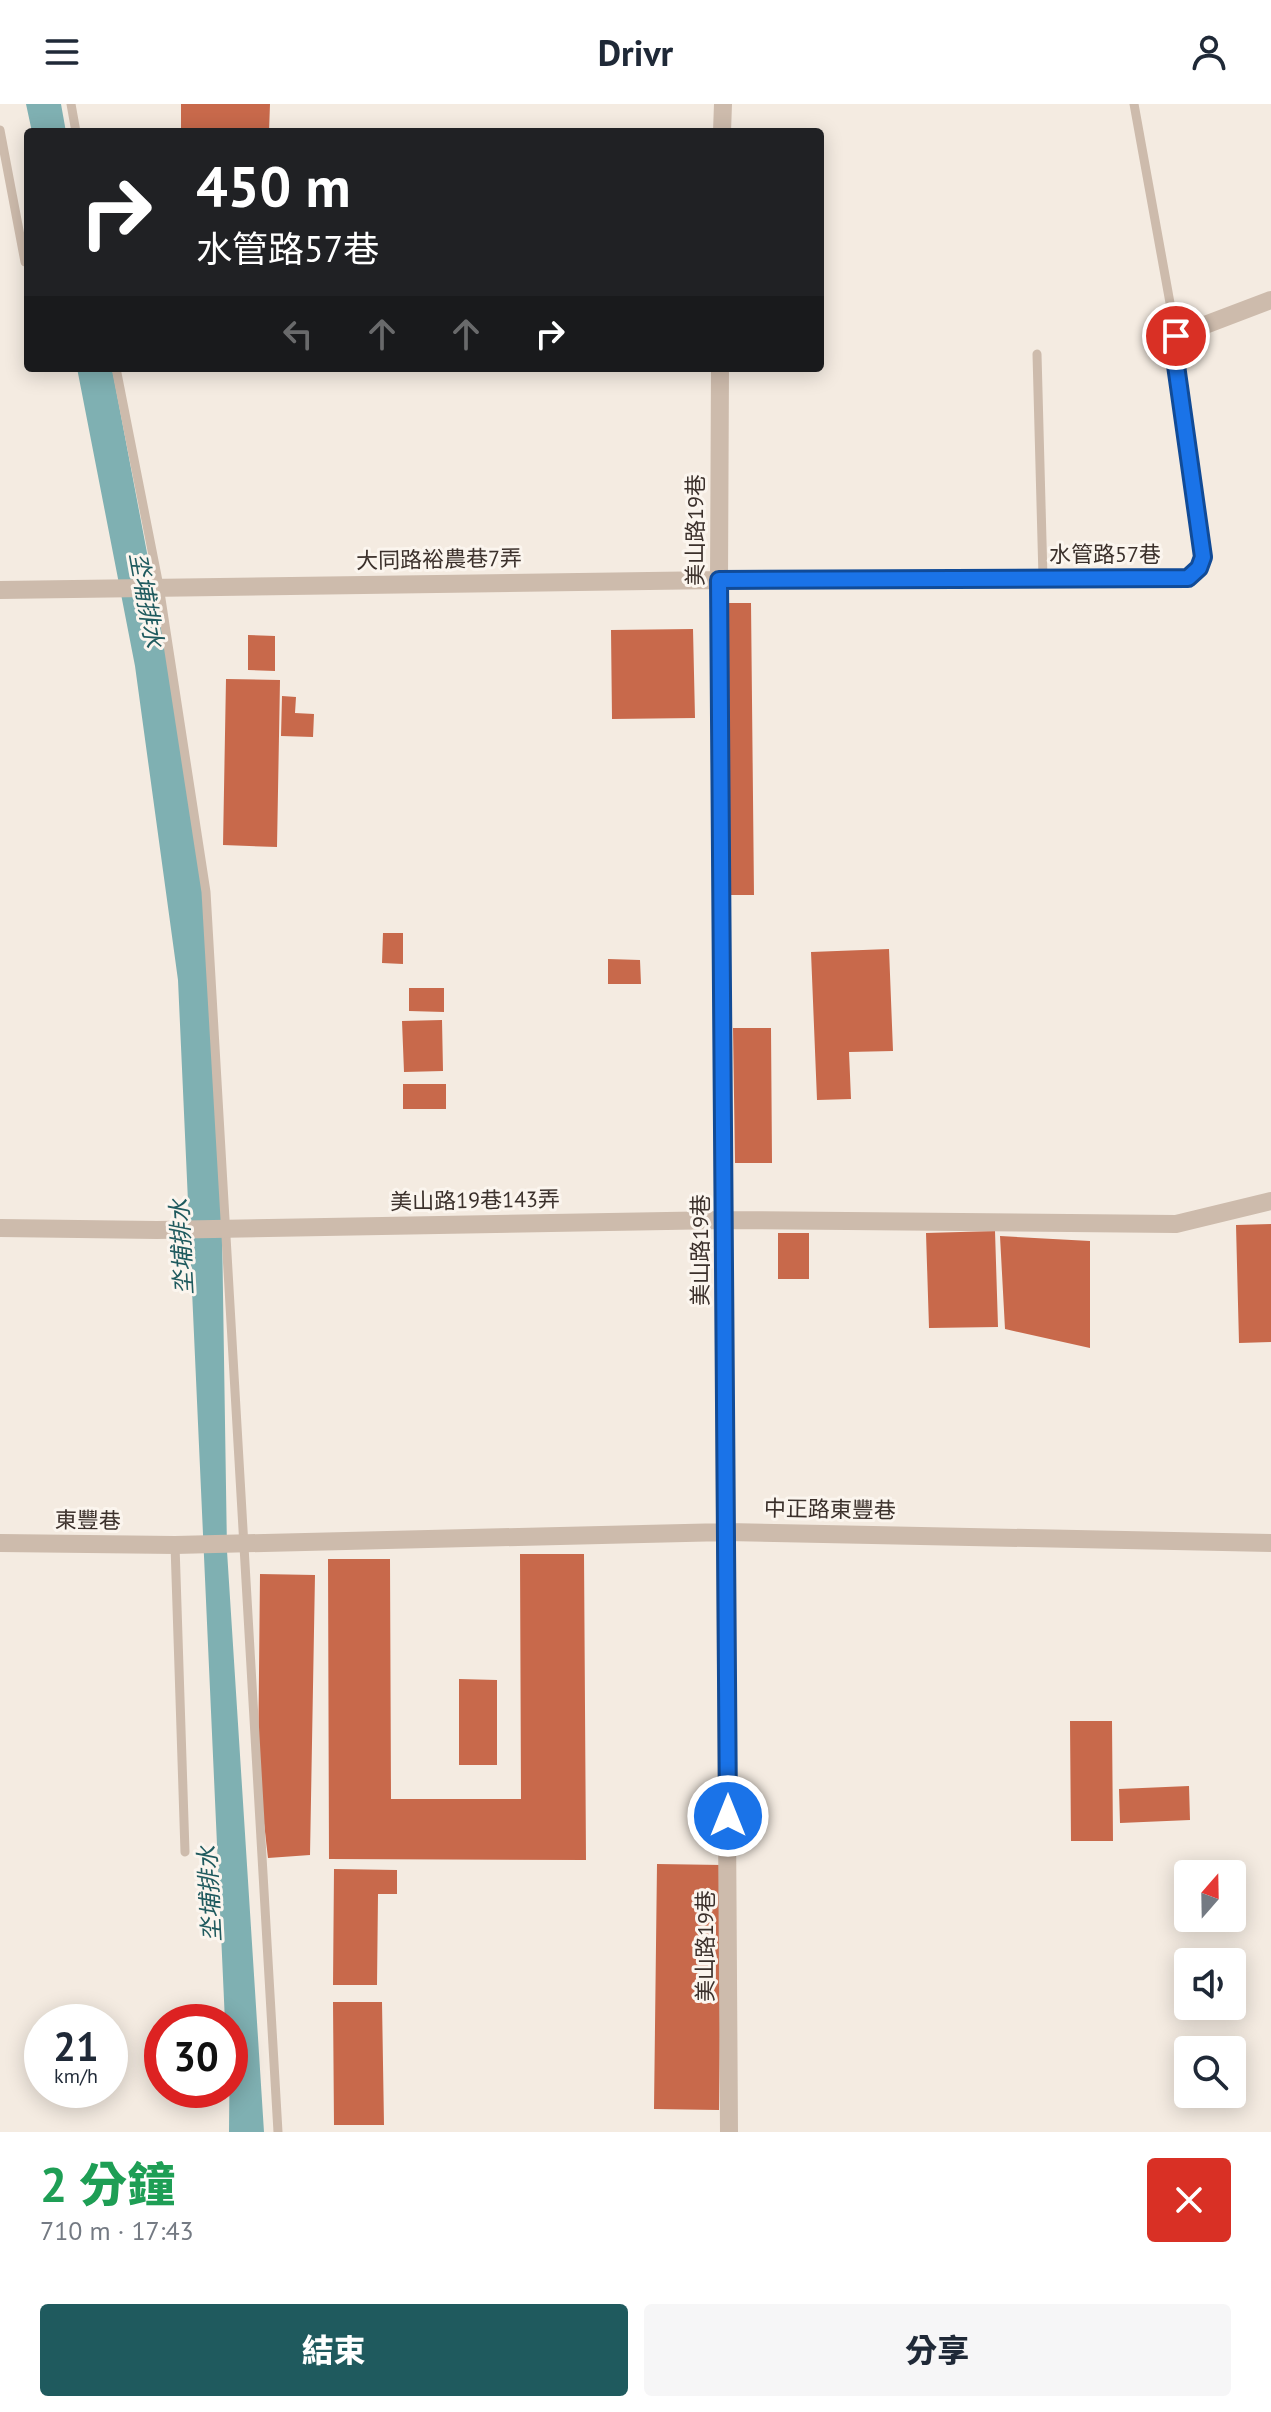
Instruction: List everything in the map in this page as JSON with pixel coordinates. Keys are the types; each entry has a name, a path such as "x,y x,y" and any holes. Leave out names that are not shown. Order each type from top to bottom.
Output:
{"street":[{"path":"722,128 723,104"},
{"path":"1176,336 1271,300"},
{"name":"水管路57巷","path":"719,580 1188,578 1199,568 1203,557 1173,344 1176,336"},
{"name":"美山路19巷","path":"720,372 729,2132"},
{"name":"大同路裕農巷7弄","path":"0,590 719,580"},
{"path":"724,1220 1176,1224 1271,1201"},
{"name":"美山路19巷143弄","path":"0,1228 157,1230 724,1220"},
{"name":"中正路東豐巷","path":"244,1541 727,1532 1271,1543"},
{"name":"東豐巷","path":"0,1543 175,1545 244,1541"}],"lane":[{"path":"71,104 75,128"},
{"path":"1134,104 1176,336"},
{"path":"0,130 24,257"},
{"path":"1037,354 1043,578"},
{"path":"117,372 159,586 206,892 278,2132"},
{"path":"175,1545 185,1852"}],"water":[{"path":"26,104 61,104 65,128 31,128"},
{"name":"坔埔排水","path":"78,372 113,372 198,822 221,1165 227,1551 264,2132 229,2132 229,2108 248,2108 248,2004 224,2004 178,980 135,666"}],"building":[{"path":"181,104 270,104 269,128 181,128"},
{"path":"725,603 751,603 754,895 727,895"},
{"path":"693,629 695,718 612,719 611,630"},
{"path":"248,635 275,636 275,671 248,670"},
{"path":"226,679 280,680 277,847 223,845"},
{"path":"282,696 296,697 295,713 314,714 313,737 281,736"},
{"path":"383,933 403,933 403,964 382,963"},
{"path":"889,949 893,1051 849,1052 851,1099 817,1100 811,952"},
{"path":"608,959 640,960 641,984 608,984"},
{"path":"409,988 444,988 444,1012 409,1011"},
{"path":"442,1020 443,1071 404,1072 402,1021"},
{"path":"733,1028 771,1028 772,1163 735,1163"},
{"path":"403,1084 446,1084 446,1109 403,1109"},
{"path":"1271,1224 1271,1342 1239,1343 1236,1225"},
{"path":"995,1231 998,1327 929,1328 926,1233"},
{"path":"778,1233 809,1233 809,1279 778,1279"},
{"path":"1000,1236 1090,1241 1090,1348 1005,1329"},
{"path":"520,1554 584,1554 586,1860 329,1859 328,1559 390,1559 391,1799 521,1799"},
{"path":"260,1574 315,1575 310,1855 268,1858 258,1771"},
{"path":"459,1679 497,1680 497,1765 459,1765"},
{"path":"1070,1721 1112,1721 1113,1841 1071,1841"},
{"path":"1189,1786 1190,1820 1120,1823 1119,1789"},
{"path":"657,1864 722,1865 719,2110 654,2109"},
{"path":"334,1869 397,1870 397,1894 378,1894 377,1985 333,1985"},
{"path":"333,2002 382,2002 384,2125 334,2125"}],"route":[{"path":"728,1816 719,580 1188,578 1199,568 1203,557 1173,344 1176,336"}]}
